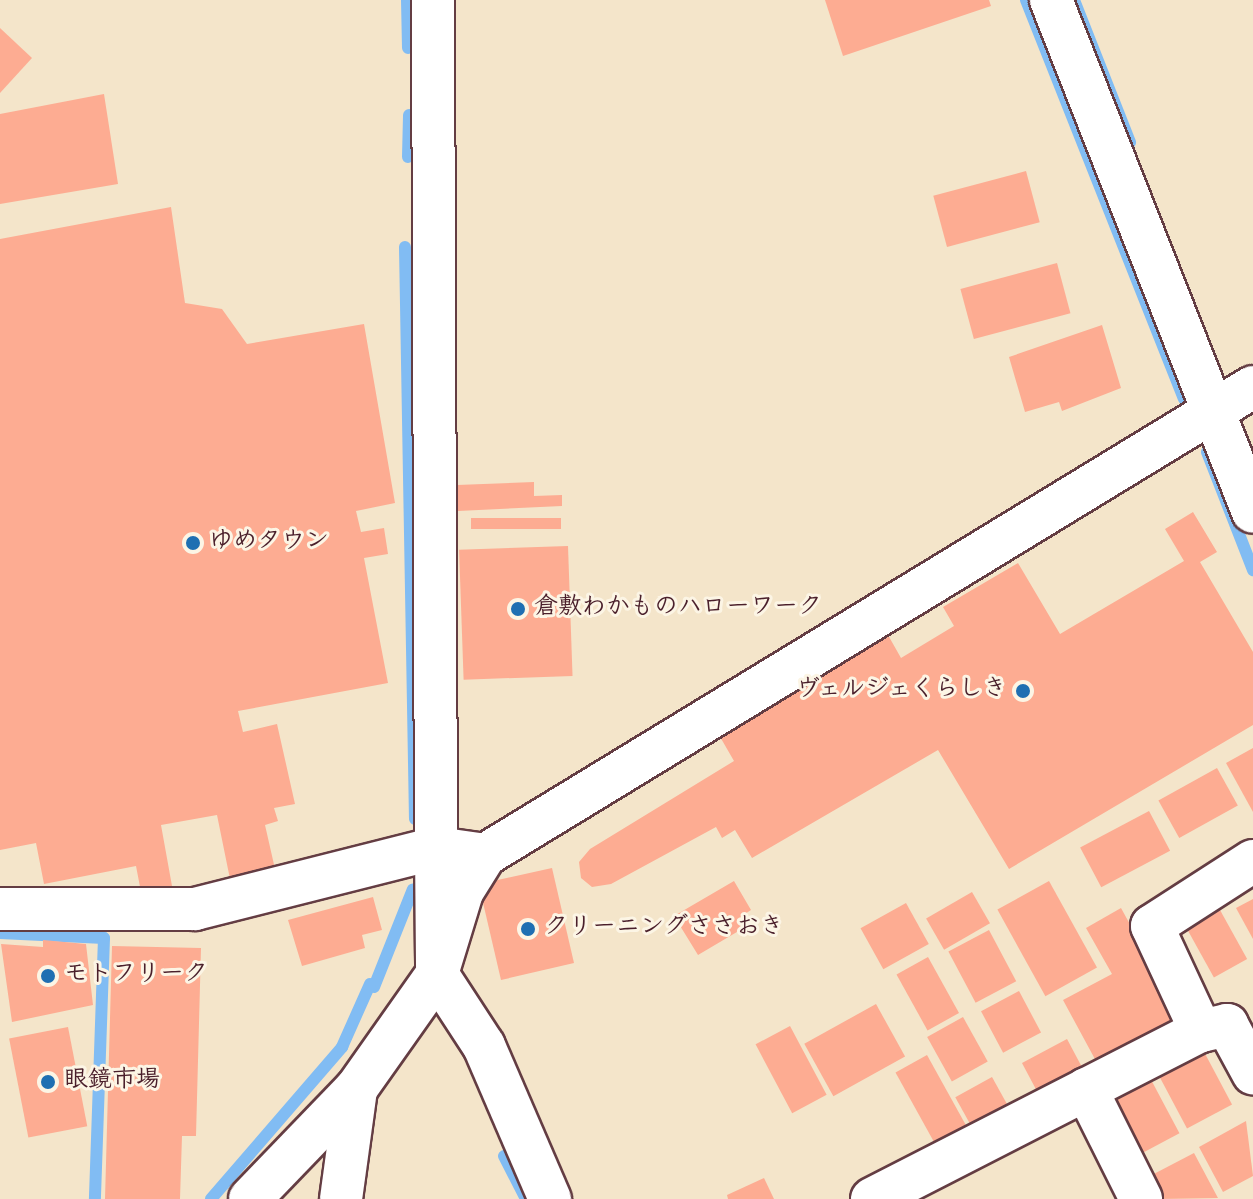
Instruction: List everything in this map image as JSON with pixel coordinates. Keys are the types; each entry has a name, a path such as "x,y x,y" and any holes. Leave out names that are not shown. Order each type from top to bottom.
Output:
{"street":[{"path":"433,0 437,974 484,1046 550,1199"},
{"path":"1051,0 1253,512"},
{"path":"250,1199 356,1089 437,974 462,892 485,855 1253,387"},
{"path":"0,909 195,909 436,848 485,855"},
{"path":"1201,1031 1152,926 1253,861"},
{"path":"872,1199 1201,1031 1227,1025 1253,1073"},
{"path":"341,1199 356,1089"},
{"path":"1086,1089 1141,1199"}],"building":[{"path":"825,0 989,0 991,6 843,56"},
{"path":"0,28 32,58 0,93"},
{"path":"104,94 118,184 0,204 0,114"},
{"path":"1026,171 1040,222 947,247 933,196"},
{"name":"ゆめタウン","path":"171,207 185,303 222,309 247,344 364,324 395,503 356,511 361,532 384,528 388,554 364,558 388,683 238,711 243,732 277,724 295,804 274,808 278,821 265,825 275,869 230,879 217,815 161,825 172,886 141,892 136,866 44,884 36,843 0,850 0,239"},
{"path":"1057,263 1070,313 974,339 960,289"},
{"path":"1102,325 1121,388 1062,411 1059,402 1025,412 1009,357"},
{"path":"534,482 534,496 562,495 562,506 458,511 457,485"},
{"name":"ヴェルジェくらしき","path":"1193,512 1217,552 1200,562 1253,652 1253,725 1009,869 938,750 752,858 735,830 722,838 716,827 611,884 592,887 581,878 579,862 590,849 734,761 719,735 888,635 901,658 954,626 943,607 1018,563 1060,634 1184,561 1165,529"},
{"path":"471,518 561,518 561,529 471,529"},
{"path":"568,546 573,676 464,680 459,550"},
{"path":"1253,748 1253,812 1226,763"},
{"path":"1217,768 1238,806 1179,838 1158,800"},
{"path":"1149,811 1170,851 1101,887 1080,848"},
{"name":"クリーニングささおき","path":"552,868 574,963 501,980 481,894 493,881"},
{"path":"734,881 751,910 737,919 742,929 698,955 674,916"},
{"path":"1049,881 1097,968 1045,996 997,910"},
{"path":"972,892 990,923 944,950 926,918"},
{"path":"373,897 382,930 362,935 365,948 302,966 288,920"},
{"path":"1253,899 1253,939 1236,908"},
{"path":"906,903 929,944 883,969 861,928"},
{"path":"1121,908 1187,1028 1103,1074 1063,1000 1112,974 1086,928"},
{"path":"1220,910 1247,959 1214,977 1187,928"},
{"path":"989,930 1016,981 976,1003 948,952"},
{"name":"モトフリーク","path":"43,940 86,944 93,1005 12,1022 1,944 43,947"},
{"path":"112,946 201,948 196,1136 182,1136 180,1199 105,1199"},
{"path":"928,957 959,1013 928,1030 897,974"},
{"path":"1019,991 1041,1032 1003,1053 981,1011"},
{"path":"876,1004 905,1056 833,1096 804,1044"},
{"path":"963,1017 988,1062 952,1081 927,1037"},
{"path":"790,1026 827,1095 792,1113 756,1044"},
{"name":"眼鏡市場","path":"68,1027 87,1126 28,1138 9,1038"},
{"path":"1067,1039 1089,1080 1044,1104 1022,1063"},
{"path":"1202,1048 1232,1105 1187,1128 1157,1072"},
{"path":"927,1055 974,1139 942,1156 896,1072"},
{"path":"1148,1074 1179,1133 1135,1157 1104,1097"},
{"path":"992,1077 1015,1119 979,1139 955,1097"},
{"path":"1246,1121 1253,1176 1223,1192 1199,1147"},
{"path":"1194,1153 1218,1198 1159,1199 1148,1177"},
{"path":"764,1178 774,1199 728,1199 727,1195"}],"waterway":[{"path":"407,0 408,48"},
{"path":"1026,0 1184,399"},
{"path":"1074,0 1130,142"},
{"path":"408,157 409,115"},
{"path":"405,247 415,819"},
{"path":"1207,452 1253,570"},
{"path":"374,987 413,889"},
{"path":"0,933 104,938 95,1199"},
{"path":"211,1199 342,1047 370,984"},
{"path":"504,1156 526,1199"}],"place":[{"name":"ゆめタウン","path":"193,543"},
{"name":"倉敷わかものハローワーク","path":"518,609"},
{"name":"ヴェルジェくらしき","path":"1023,691"},
{"name":"クリーニングささおき","path":"528,929"},
{"name":"モトフリーク","path":"48,976"},
{"name":"眼鏡市場","path":"48,1082"}]}
